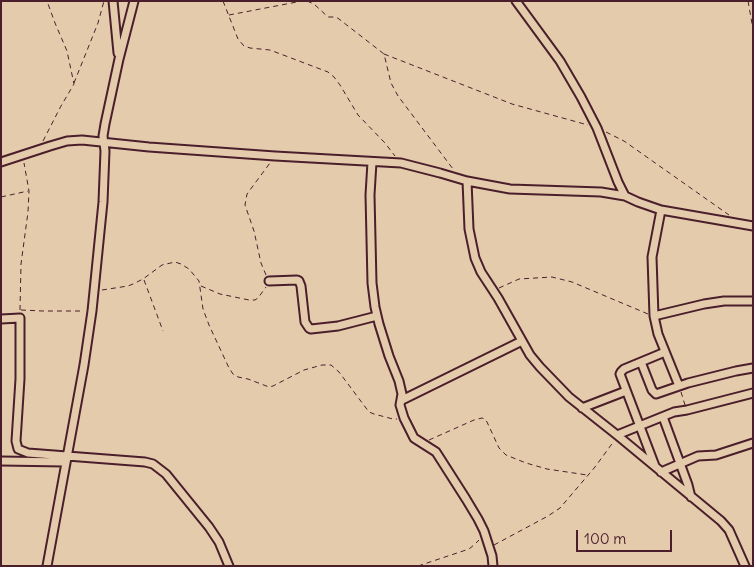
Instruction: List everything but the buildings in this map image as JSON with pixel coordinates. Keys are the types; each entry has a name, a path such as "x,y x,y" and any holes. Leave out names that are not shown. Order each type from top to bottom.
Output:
{"street":[{"path":"113,1 119,59"},
{"path":"47,566 84,365 92,310 103,202 105,151 103,136 119,59 134,1"},
{"path":"516,1 560,61 581,97 597,128 625,196"},
{"path":"1,162 68,141 82,140 276,156 400,163 464,180 510,189 601,192 625,196 661,210 753,226"},
{"path":"372,162 370,195 372,284 377,316 399,381 402,394 400,405 414,438 436,452 466,499 484,531 492,556 493,566"},
{"path":"464,180 471,245 475,258 481,272 522,341 540,367 569,397 721,521 728,530 745,566"},
{"path":"661,210 652,257 654,316 658,334 679,386"},
{"path":"269,281 299,281 305,322 311,329 338,326 377,316"},
{"path":"654,316 724,301 753,302"},
{"path":"1,319 20,318 20,380 16,445 18,449 28,453 66,459"},
{"path":"402,400 522,341"},
{"path":"655,466 620,372 665,352"},
{"path":"641,362 654,393 659,394 679,386 753,368"},
{"path":"582,408 626,391"},
{"path":"617,435 678,411 753,393"},
{"path":"663,417 691,497"},
{"path":"661,472 698,456 716,455 753,443"},
{"path":"1,460 66,459 154,464 166,474 215,535 225,554 228,566"}],"path":[{"path":"47,1 67,51 74,84"},
{"path":"39,149 60,106 74,84 98,23 104,1"},
{"path":"223,1 238,39 244,46 270,50 328,72 340,85 358,115 385,143 400,163"},
{"path":"228,15 302,1"},
{"path":"307,1 314,4 328,16 339,19 384,54 512,104 597,128 624,141 742,224"},
{"path":"748,1 753,30"},
{"path":"384,54 391,83 398,96 464,180"},
{"path":"22,154 29,191 21,264 20,310 92,310"},
{"path":"200,286 220,294 255,300 261,296 269,281 261,264 254,231 245,205 247,194 276,156"},
{"path":"1,197 29,191"},
{"path":"94,291 128,286 143,279 162,265 175,262 181,264 196,276 200,286 203,309 209,325 228,368 233,374 273,386 304,370 322,365 331,365 339,372 370,412 393,419 404,418"},
{"path":"494,291 519,279 552,277 572,282 654,316"},
{"path":"143,279 163,331"},
{"path":"679,386 687,410"},
{"path":"421,443 482,418 487,422 499,448 506,455 548,469 587,476"},
{"path":"489,547 556,510 587,476 617,435"},
{"path":"418,566 469,549 478,541 484,531"}]}
